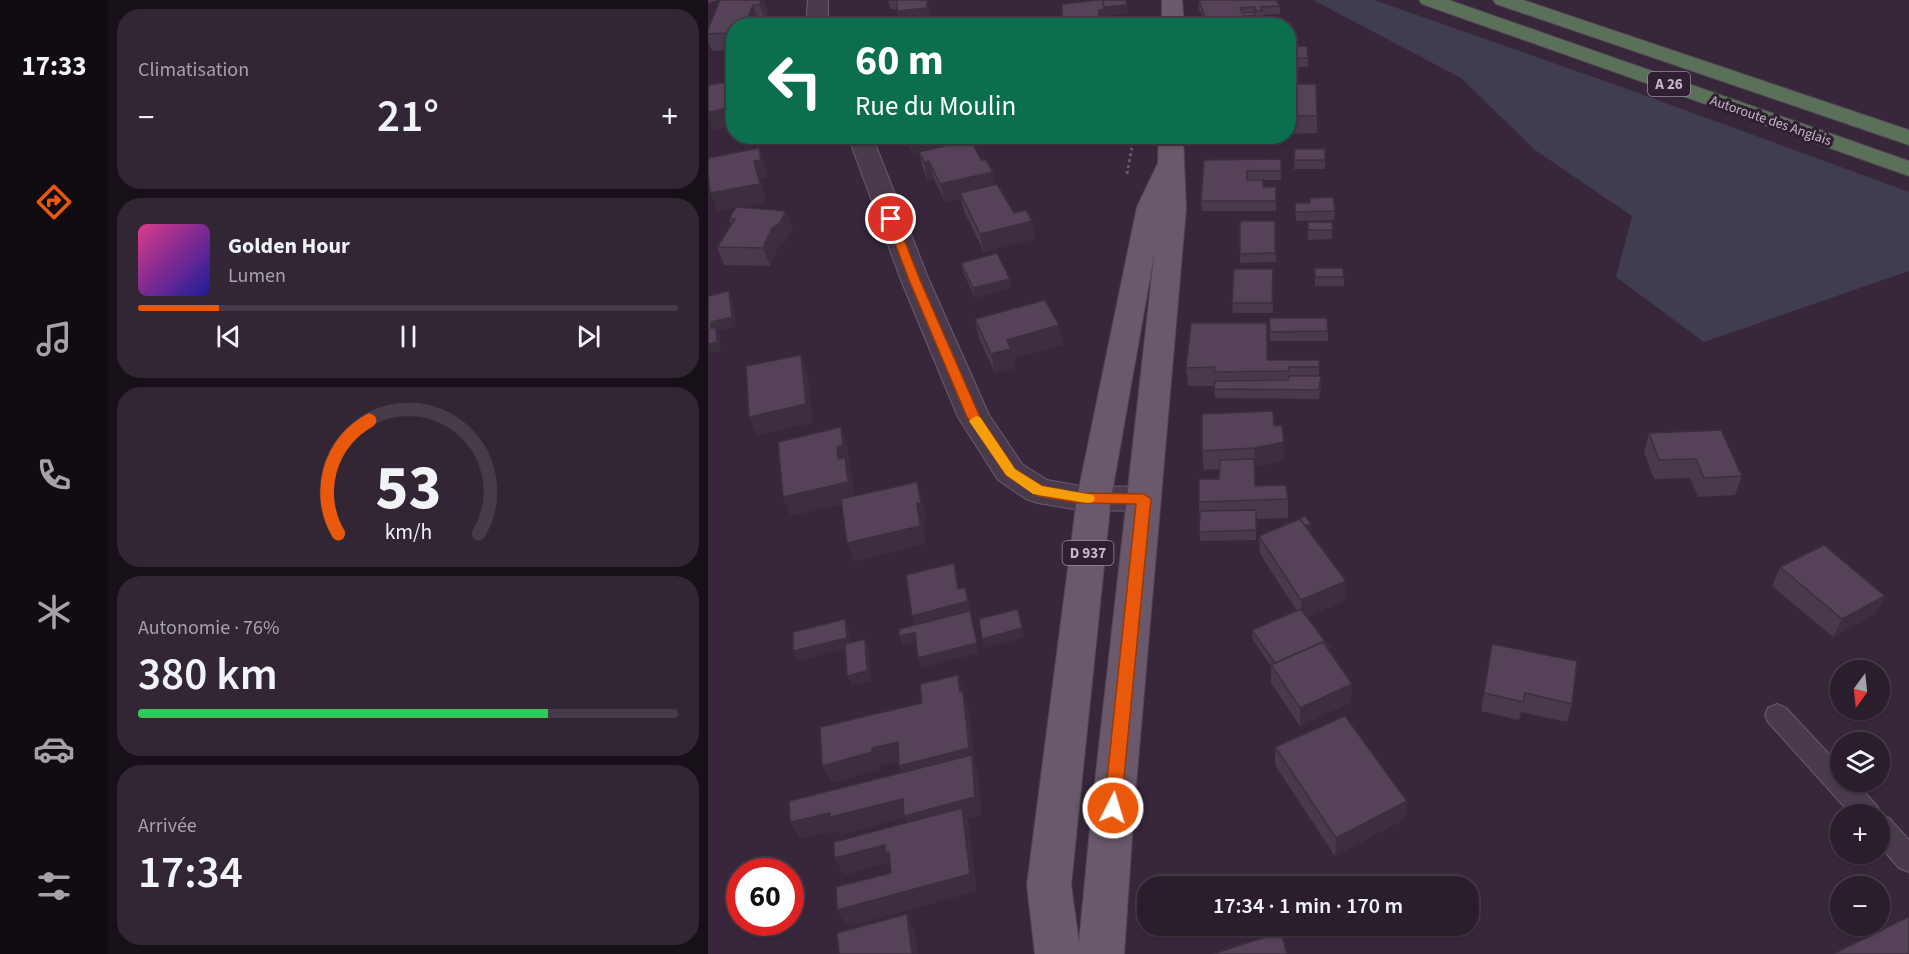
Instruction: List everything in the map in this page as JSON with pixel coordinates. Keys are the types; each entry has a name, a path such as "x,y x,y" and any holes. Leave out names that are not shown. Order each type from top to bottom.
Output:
{"highway":[{"name":"Autoroute des Anglais","path":"1429,0 1909,169"},
{"name":"Autoroute des Anglais","path":"1503,0 1909,138"}],"main road":[{"path":"1172,0 1173,18"},
{"name":"D 937","path":"1058,954 1049,885 1094,498 1150,207 1171,147"},
{"name":"D 937","path":"1101,954 1113,808 1173,208 1171,147"}],"street":[{"path":"817,18 818,0"},
{"path":"863,144 915,280 974,417 1011,472 1038,491 1094,498 1144,499"}],"lane":[{"path":"1776,715 1859,804"},
{"path":"1890,838 1909,859"}],"shaded area":[{"path":"1313,0 1374,0 1619,86 1909,192 1909,271 1704,342 1616,277 1632,216 1535,150 1461,78"}],"building":[{"path":"720,0 761,0 760,5 753,5 748,18 726,18 726,33 708,34"},
{"path":"897,0 927,0 927,8 897,11"},
{"path":"1103,0 1104,10 1099,10 1099,18 1062,18 1062,4"},
{"path":"1103,0 1126,0 1127,5 1104,7"},
{"path":"1199,0 1276,0 1280,6 1261,7 1262,11 1256,11 1255,7 1240,8 1242,13 1254,12 1255,16 1243,16 1244,18 1205,18"},
{"path":"1307,46 1308,58 1296,58 1296,47"},
{"path":"726,82 726,109 708,112 708,85"},
{"path":"1296,84 1316,84 1317,116 1296,116"},
{"path":"952,144 976,144 974,146 981,160 986,160 993,172 940,184 929,161 924,162 919,152"},
{"path":"759,148 761,160 754,161 760,184 710,193 708,158"},
{"path":"1295,149 1325,149 1325,160 1294,160"},
{"path":"1281,159 1281,171 1247,171 1247,180 1263,180 1263,187 1276,187 1276,201 1201,201 1204,160"},
{"path":"997,184 1014,213 1026,210 1032,221 980,234 960,193"},
{"path":"1333,197 1335,211 1295,212 1295,203 1310,203 1310,198"},
{"path":"736,207 786,211 779,224 772,228 763,248 717,247 735,219 729,219"},
{"path":"1240,221 1275,221 1275,253 1240,254"},
{"path":"1308,222 1332,222 1333,230 1308,230"},
{"path":"997,253 1010,279 973,288 961,263"},
{"path":"1315,268 1343,268 1344,277 1315,277"},
{"path":"1234,269 1273,269 1272,303 1232,303"},
{"path":"729,291 732,317 711,322 711,328 716,327 717,342 708,344 708,296"},
{"path":"1045,300 1059,325 1007,340 1011,349 991,354 975,319"},
{"path":"1269,318 1327,318 1328,331 1270,332"},
{"path":"1191,323 1267,323 1267,360 1319,360 1319,367 1289,367 1288,371 1214,372 1215,367 1186,368"},
{"path":"801,355 806,404 749,417 746,366"},
{"path":"1289,376 1321,376 1319,390 1214,389 1215,381 1288,380"},
{"path":"1273,411 1274,426 1282,425 1284,442 1254,448 1202,451 1202,414"},
{"path":"841,427 843,445 837,447 838,459 845,457 848,482 783,497 778,442"},
{"path":"1721,430 1742,476 1704,478 1696,459 1659,460 1649,433"},
{"path":"1254,459 1255,486 1286,485 1288,499 1199,502 1199,479 1219,479 1220,460"},
{"path":"917,482 921,503 917,503 920,526 847,543 841,499"},
{"path":"1256,510 1256,530 1199,532 1200,511"},
{"path":"1305,516 1311,524 1305,526 1300,519 1282,526"},
{"path":"1300,519 1346,581 1301,600 1259,536"},
{"path":"1824,545 1885,596 1842,619 1780,567"},
{"path":"954,563 958,589 965,587 968,601 912,616 906,575"},
{"path":"1018,609 1022,628 982,639 979,619"},
{"path":"1301,609 1330,648 1328,649 1323,642 1275,663 1252,630"},
{"path":"970,611 977,643 918,658 915,633 899,636 899,629"},
{"path":"845,619 847,638 793,651 793,632"},
{"path":"865,639 867,671 847,676 845,644"},
{"path":"1323,642 1352,684 1300,708 1271,665"},
{"path":"1492,644 1577,661 1572,704 1525,693 1523,702 1484,693"},
{"path":"958,675 960,692 963,691 969,748 899,766 898,742 872,748 872,752 822,766 820,727 922,703 920,684"},
{"path":"1345,716 1407,801 1336,838 1275,747"},
{"path":"972,755 975,797 904,816 903,799 830,817 830,813 790,822 789,801"},
{"path":"962,808 970,874 837,910 836,887 891,873 889,852 885,853 885,845 834,858 834,842"},
{"path":"907,914 912,954 839,954 837,933"},
{"path":"1909,918 1909,954 1833,954 1869,936 1890,936 1890,926"},
{"path":"1269,936 1282,936 1287,954 1213,954"}],"waterway":[{"path":"708,1 714,0"}],"slow traffic":[{"path":"976,421 1011,472 1038,491 1088,498"}],"route":[{"path":"891,219 974,417 1011,472 1038,491 1080,498 1144,499 1113,808"}]}
